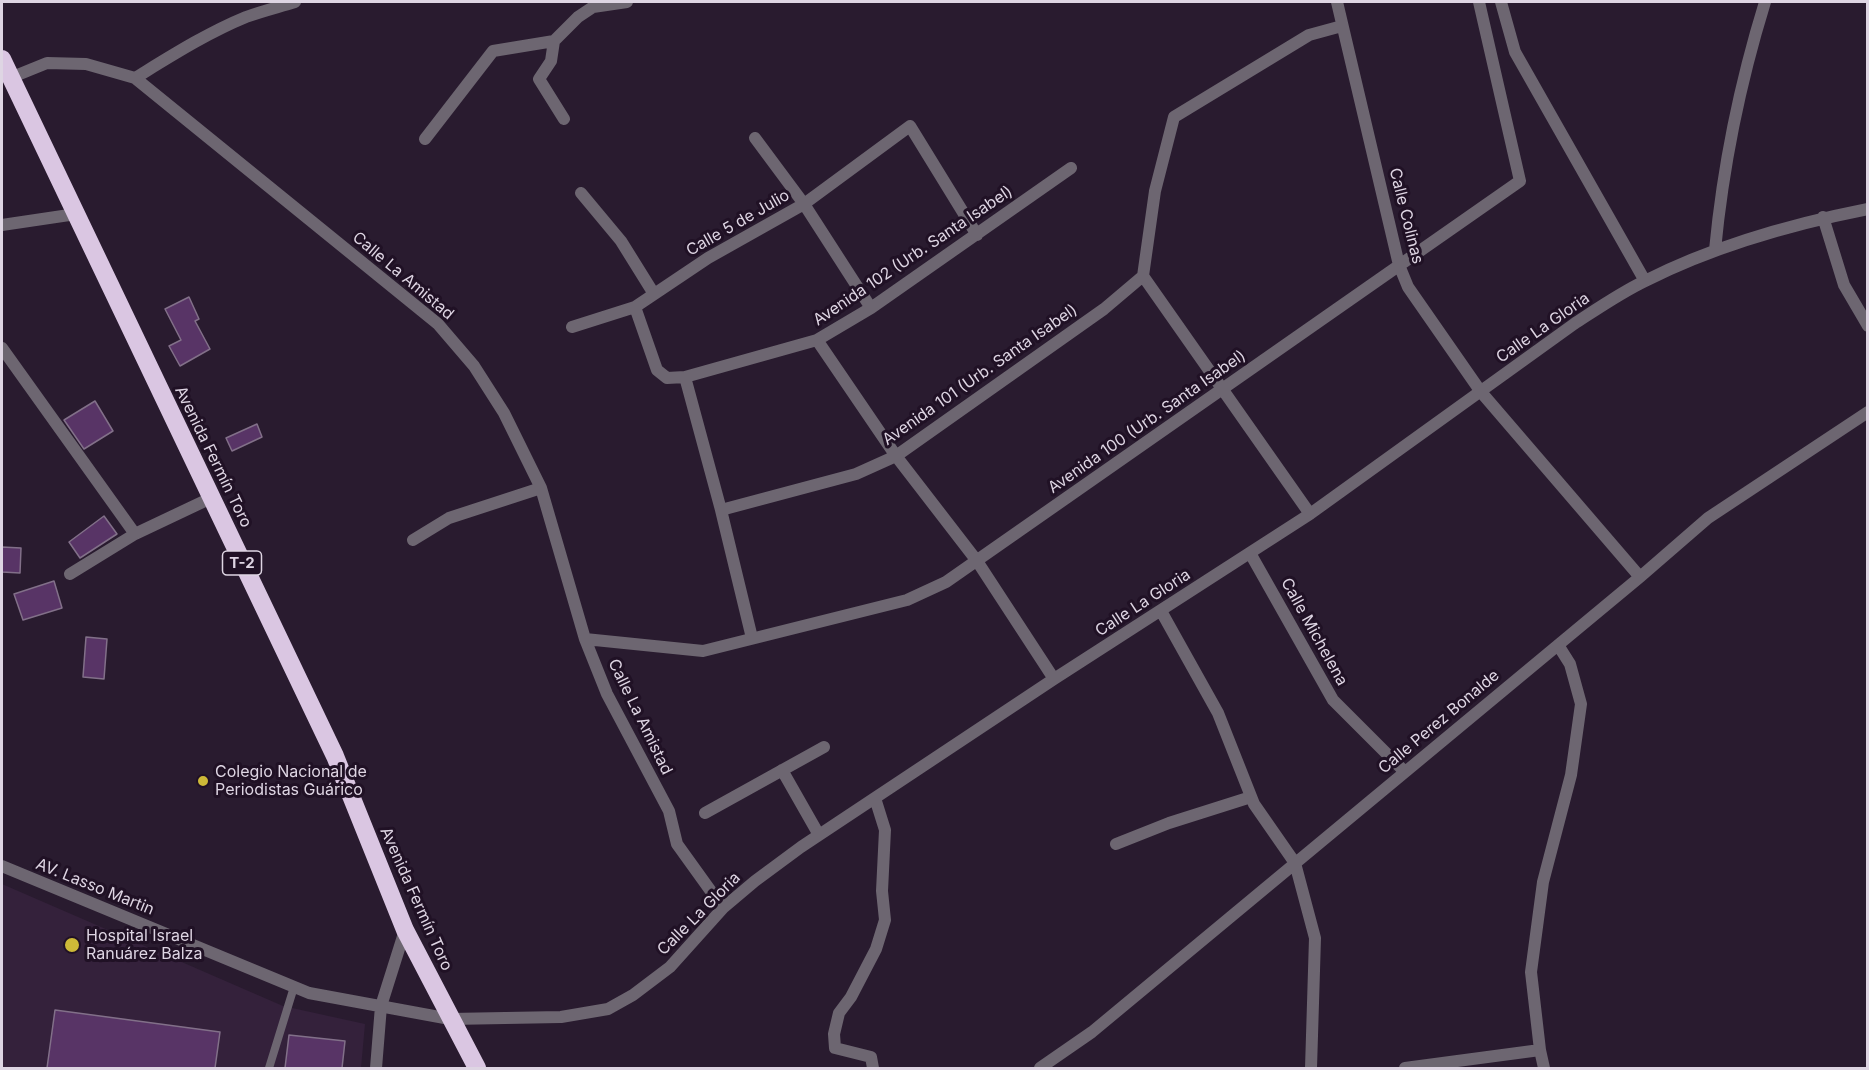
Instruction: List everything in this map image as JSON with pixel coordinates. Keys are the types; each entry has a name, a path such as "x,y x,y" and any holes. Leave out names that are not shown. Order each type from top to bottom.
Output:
{"highway":[{"name":"Avenida Fermín Toro","path":"2,59 335,756 405,930 477,1068"}],"street":[{"path":"135,78 180,50 222,28 246,17 295,2"},
{"path":"425,139 493,51 554,41 593,4 627,2"},
{"name":"Calle Colinas","path":"1337,2 1399,265 1408,286 1481,392 1640,578"},
{"name":"Avenida 100 (Urb. Santa Isabel)","path":"585,639 703,651 907,600 946,582 1520,181 1479,2"},
{"path":"1501,2 1515,52 1645,281"},
{"path":"1715,250 1723,178 1749,55 1765,2"},
{"path":"1310,514 1143,276 1155,191 1174,117 1309,36 1342,26"},
{"path":"554,41 551,61 539,79 564,119"},
{"name":"Calle La Amistad","path":"10,78 47,63 86,64 135,78 438,324 474,366 504,412 541,488 585,639 607,694 669,811 677,844 723,908"},
{"name":"Calle 5 de Julio","path":"572,327 635,307 708,258 804,204 910,126 977,235"},
{"path":"755,138 804,204 871,308"},
{"name":"Avenida 102 (Urb. Santa Isabel)","path":"635,307 657,370 668,378 686,377 817,340 871,308 1071,168"},
{"path":"581,194 621,242 654,294"},
{"name":"Calle La Gloria","path":"450,1019 561,1017 608,1008 633,994 670,966 723,908 755,881 819,835 1054,679 1310,514 1574,324 1645,281 1715,250 1823,218 1868,209"},
{"path":"2,225 76,214"},
{"path":"1823,218 1844,285 1868,326"},
{"name":"Avenida 101 (Urb. Santa Isabel)","path":"721,510 856,474 896,456 1104,309 1143,276"},
{"path":"817,340 896,456 977,561 1054,679"},
{"path":"2,348 135,534"},
{"path":"686,377 752,638"},
{"name":"Calle Perez Bonalde","path":"1040,1068 1092,1032 1640,578 1708,518 1868,412"},
{"path":"413,540 449,518 541,488"},
{"path":"70,574 135,534 211,498"},
{"name":"Calle Michelena","path":"1250,553 1333,700 1406,772"},
{"path":"1161,611 1218,713 1254,804 1295,863 1315,938 1311,1068"},
{"path":"1544,1068 1531,972 1543,882 1571,775 1581,704 1570,664 1558,645"},
{"path":"705,813 825,747"},
{"path":"782,770 819,835"},
{"path":"1116,844 1168,823 1251,797"},
{"path":"873,1068 871,1057 835,1048 834,1034 839,1013 851,997 876,949 885,920 882,891 885,830 875,798"},
{"name":"AV. Lasso Martin","path":"2,866 309,993 450,1019"},
{"path":"376,1068 381,1006 405,930"},
{"path":"1405,1068 1540,1050"}],"lane":[{"path":"269,1068 294,987"}],"shaded area":[{"name":"Hospital Israel Ranuárez Balza","path":"2,884 283,1006 365,1024 361,1068 2,1068"}],"building":[{"path":"189,297 199,319 195,321 210,349 180,366 169,346 181,340 165,309"},
{"path":"95,401 113,431 84,449 64,420"},
{"path":"257,424 262,437 232,451 226,438"},
{"path":"104,516 117,534 80,558 69,542"},
{"path":"2,547 21,548 20,573 2,572"},
{"path":"54,581 62,608 23,620 14,594"},
{"path":"86,637 107,639 104,679 83,677"},
{"path":"55,1010 220,1032 215,1068 47,1068"},
{"path":"289,1035 345,1041 342,1068 285,1068"}],"place":[{"name":"Colegio Nacional de Periodistas Guárico","path":"203,781"},
{"name":"Hospital Israel Ranuárez Balza","path":"72,945"}]}
